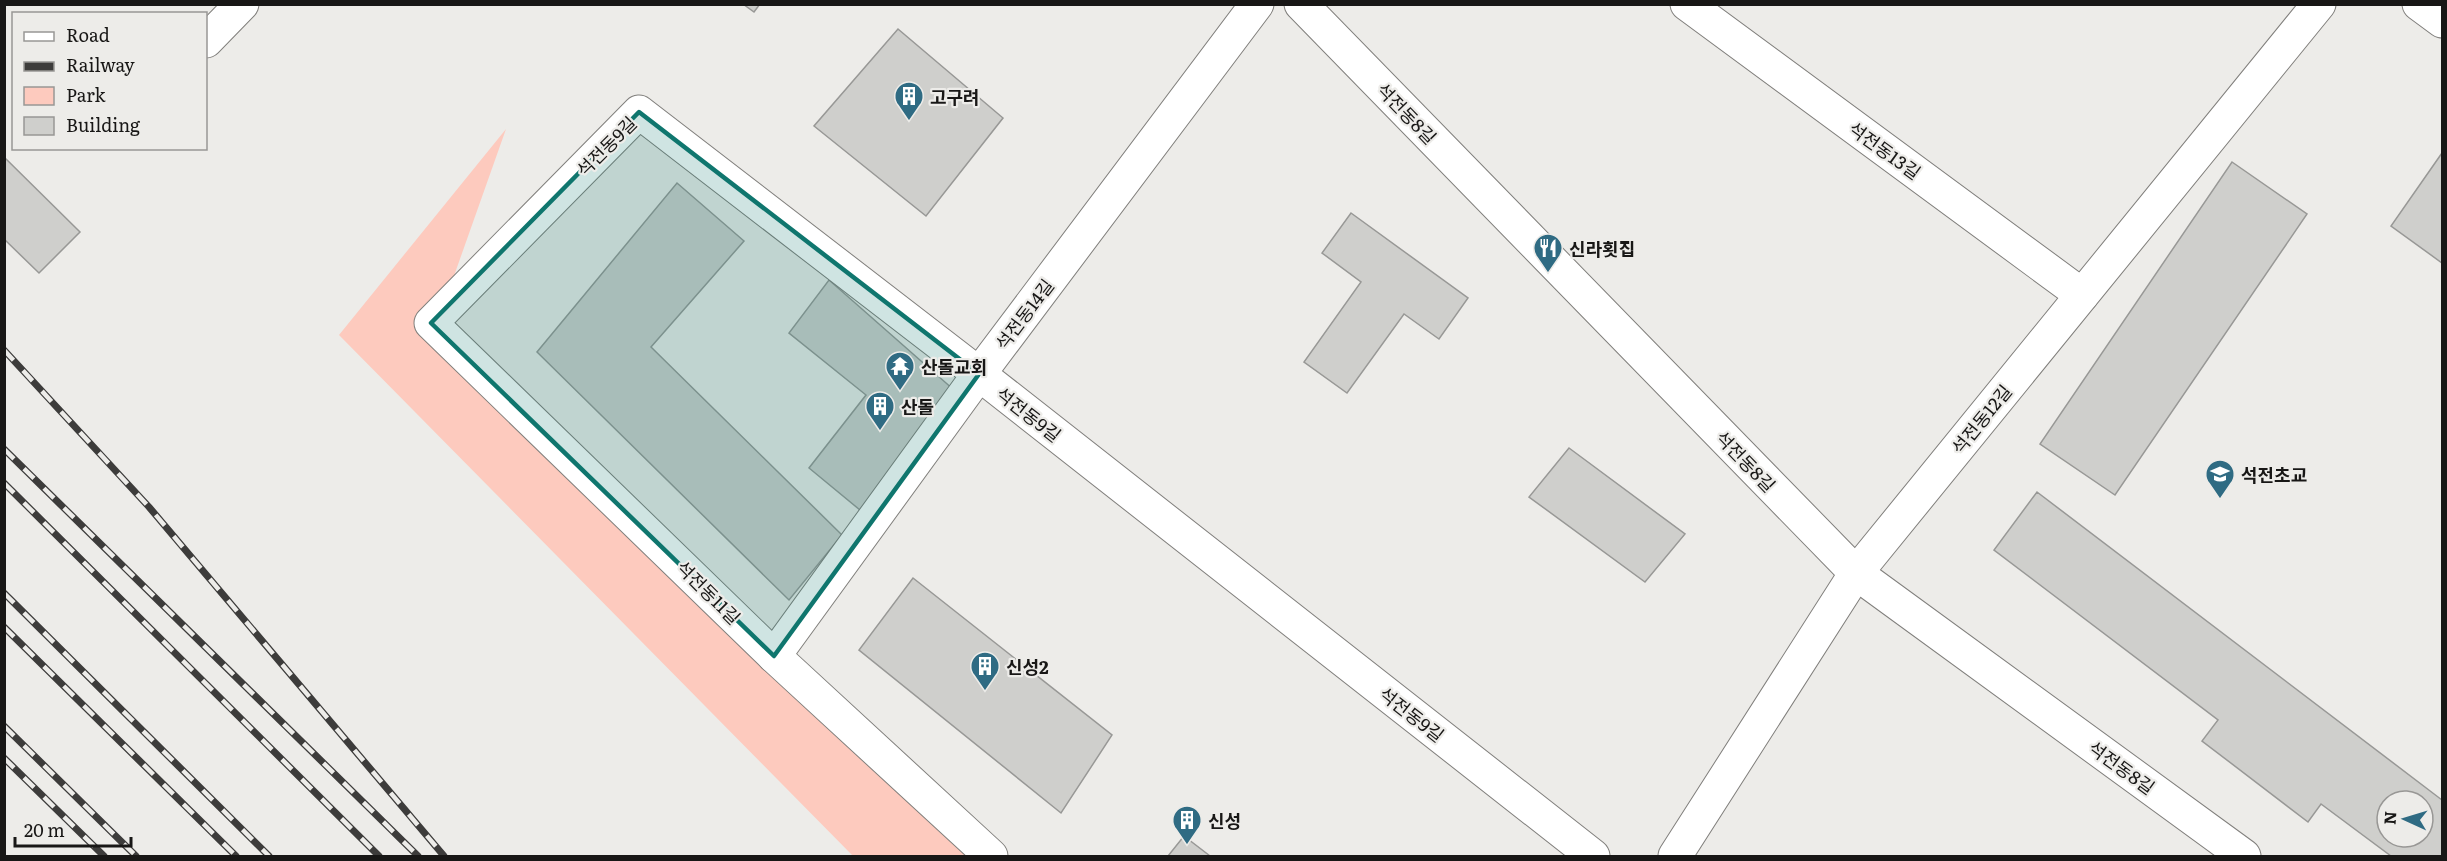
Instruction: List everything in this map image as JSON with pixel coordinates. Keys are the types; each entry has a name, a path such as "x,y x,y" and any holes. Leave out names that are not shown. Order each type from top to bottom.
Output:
{"street":[{"path":"207,40 242,4"},
{"name":"석전동14길","path":"774,656 979,374 1257,4"},
{"name":"석전동8길","path":"1301,4 1856,573 2244,856"},
{"name":"석전동13길","path":"1687,4 2082,295"},
{"name":"석전동12길","path":"1675,856 1856,573 2319,4"},
{"path":"2418,4 2442,21"},
{"name":"석전동9길","path":"431,323 639,112 979,374 1593,856"},
{"name":"석전동11길","path":"431,323 774,656 991,856"}],"highlighted area":[{"path":"639,112 979,374 774,656 431,323"}],"green space":[{"path":"506,129 432,338 974,856 853,856 339,335"}],"building":[{"path":"743,4 760,4 754,12"},
{"name":"고구려","path":"898,29 1003,118 926,216 814,126"},
{"path":"2442,153 2442,263 2391,226"},
{"path":"4,157 80,232 39,273 4,239"},
{"path":"2232,162 2307,214 2115,495 2040,444"},
{"path":"677,183 744,241 651,347 842,535 789,600 537,352"},
{"path":"1351,213 1468,298 1439,339 1404,314 1347,393 1304,362 1361,282 1322,253"},
{"name":"산돌","path":"829,280 954,390 860,510 809,468 866,395 789,333"},
{"path":"1569,448 1685,534 1645,582 1529,497"},
{"path":"2037,492 2428,789 2375,789 2375,844 2321,804 2308,822 2202,741 2218,720 1994,550"},
{"name":"신성2","path":"913,578 1112,735 1061,813 859,650"},
{"path":"2435,795 2442,800 2442,856 2391,856 2382,849 2435,849"},
{"name":"신성","path":"1184,836 1210,856 1168,856"}],"railway":[{"path":"4,350 149,507 444,856"},
{"path":"4,449 418,856"},
{"path":"4,483 379,856"},
{"path":"4,593 269,856"},
{"path":"4,627 236,856"},
{"path":"4,726 136,856"},
{"path":"4,758 104,856"}],"place":[{"name":"고구려","path":"909,122"},
{"name":"신라횟집","path":"1548,274"},
{"name":"산돌교회","path":"900,392"},
{"name":"산돌","path":"880,432"},
{"name":"석전초교","path":"2220,500"},
{"name":"신성2","path":"985,692"},
{"name":"신성","path":"1187,846"}]}
